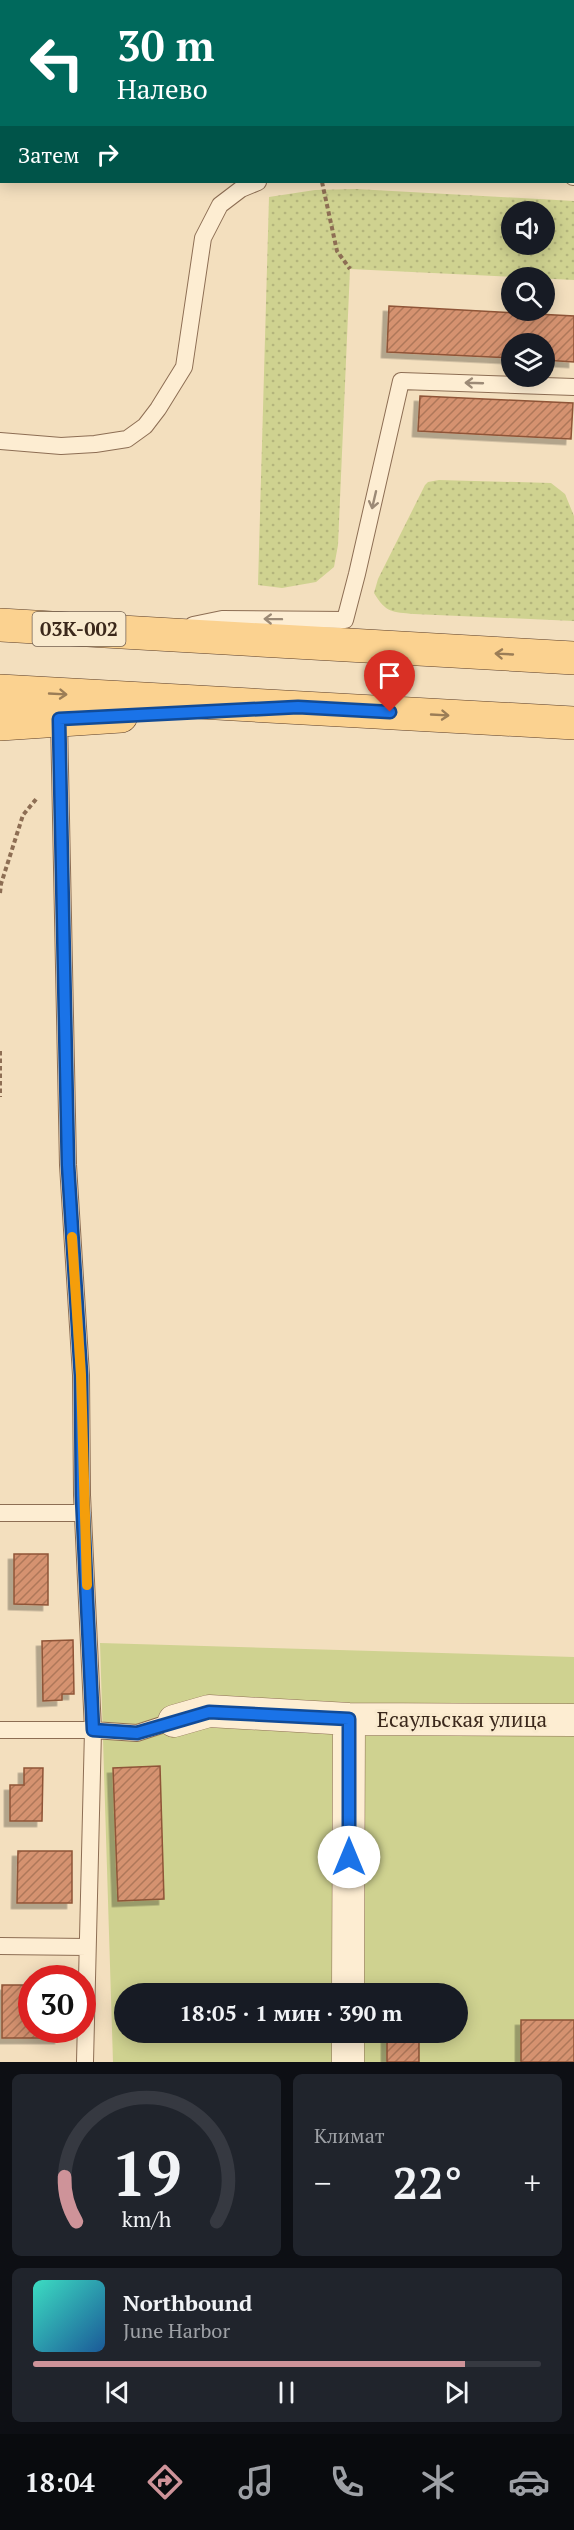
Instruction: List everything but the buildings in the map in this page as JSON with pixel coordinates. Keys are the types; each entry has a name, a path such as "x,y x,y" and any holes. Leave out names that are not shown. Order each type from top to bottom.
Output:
{"main road":[{"path":"0,610 77,616 159,633"},
{"name":"03К-002","path":"0,625 574,658"},
{"path":"0,691 574,723"},
{"path":"0,724 298,707"}],"street":[{"name":"Есаульская улица","path":"174,1722 209,1712 349,1719 574,1720"},
{"path":"348,1983 349,1719"},
{"path":"348,2043 348,2062"}],"lane":[{"path":"0,441 61,446 95,444 127,439 145,426 158,410 184,367 203,238 220,205 241,185"},
{"path":"159,633 222,619 345,620 401,381 574,387"},
{"path":"59,719 68,1165 81,1375 83,1513 93,1730 85,2062"},
{"path":"0,1513 83,1513"},
{"path":"0,1730 93,1730 137,1733 174,1722"},
{"path":"0,1946 87,1947"}],"path":[{"path":"322,183 337,251 350,269"},
{"path":"0,893 23,814 60,769"},
{"path":"0,1051 0,1097"}],"green space":[{"path":"356,189 574,201 574,280 555,279 555,267 501,267 501,276 350,269 338,545 334,567 316,582 282,588 258,585 269,197 315,190"},
{"path":"439,480 551,483 565,494 574,516 574,621 414,614 395,612 382,604 374,593 378,579 425,485 428,482"},
{"path":"100,1643 574,1657 574,2062 113,2062"}],"slow traffic":[{"path":"72,1237 81,1375 82,1495 87,1585"}],"route":[{"path":"349,1857 349,1719 209,1712 137,1733 93,1730 82,1495 81,1375 68,1165 59,719 298,707 390,712"}]}
